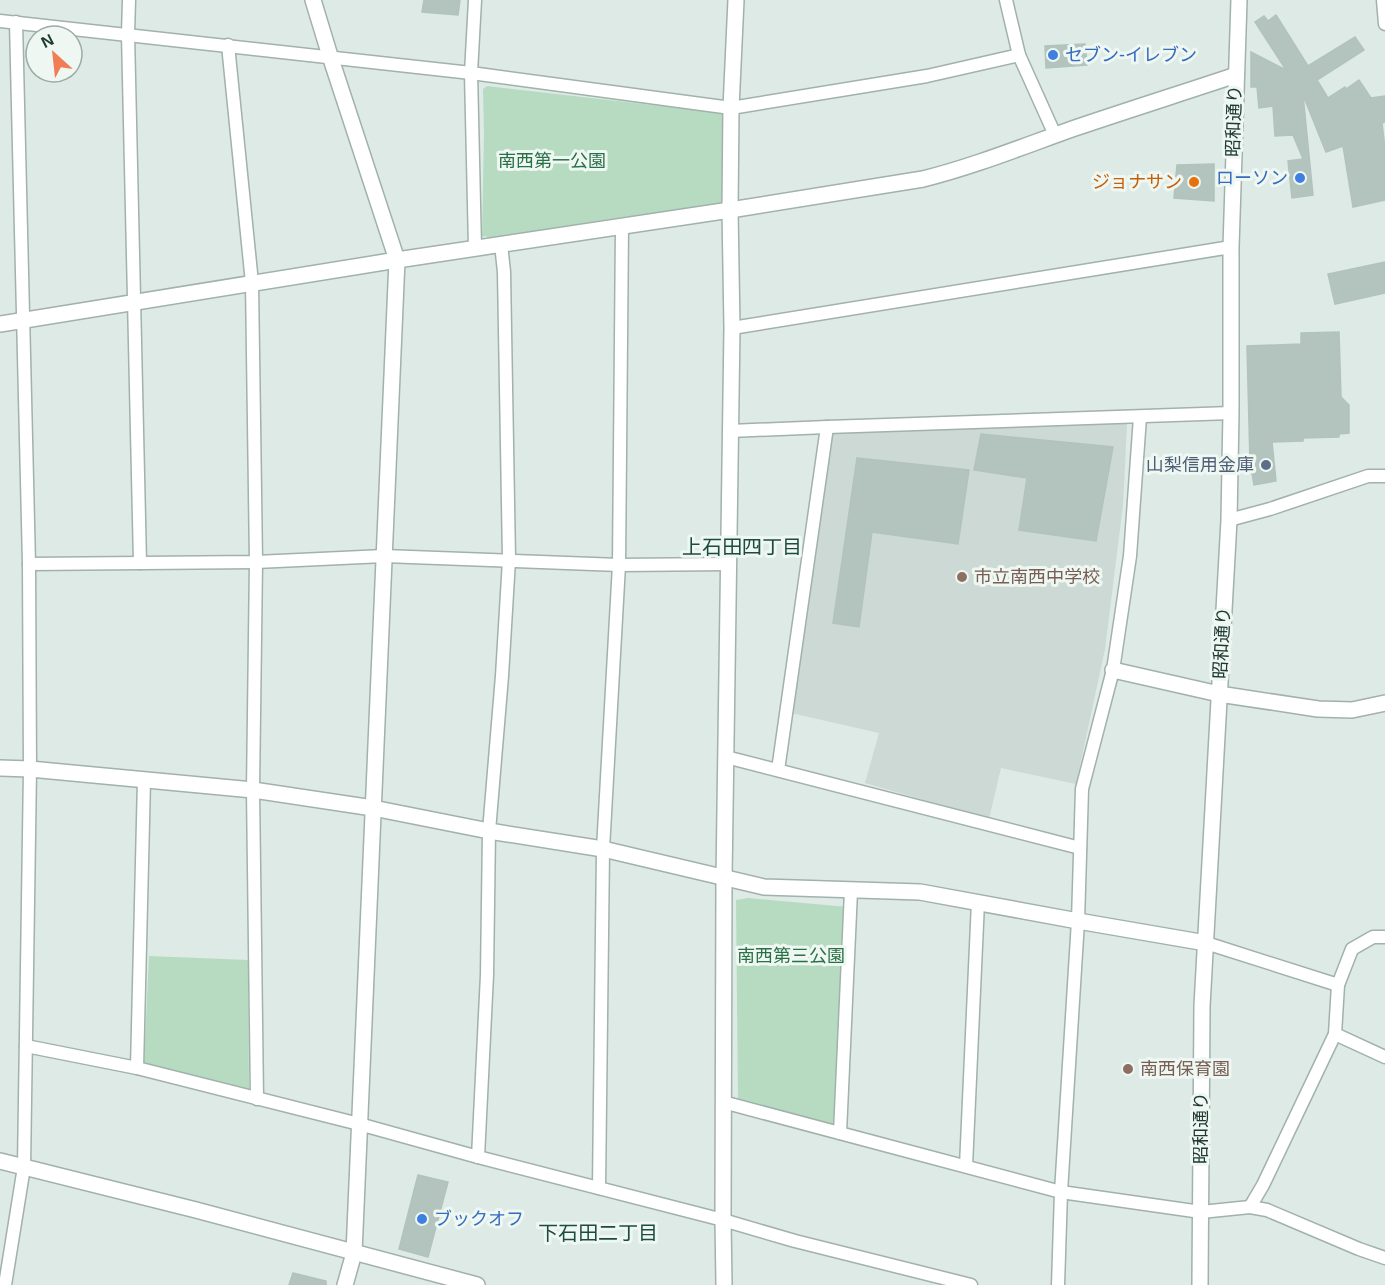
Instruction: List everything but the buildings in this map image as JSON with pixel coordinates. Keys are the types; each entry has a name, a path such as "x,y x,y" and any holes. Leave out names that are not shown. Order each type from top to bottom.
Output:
{"street":[{"path":"129,0 140,563"},
{"path":"313,0 397,260 354,1253 345,1285"},
{"path":"475,0 471,73 475,248"},
{"path":"724,1285 724,879 732,328 730,210 731,108 736,0"},
{"path":"1006,0 1019,55 1055,135"},
{"name":"昭和通り","path":"1200,1285 1202,1006 1229,520 1231,248 1239,0"},
{"path":"1383,0 1385,24"},
{"path":"0,21 330,56 731,108 927,76 1019,55"},
{"path":"5,1285 24,1167 30,769 29,564 16,22"},
{"path":"228,45 252,283 256,562 254,790 257,1099"},
{"path":"0,324 923,179 951,172 1236,75"},
{"path":"599,1188 603,849 619,565 622,226"},
{"path":"478,1157 487,975 489,831 509,560 504,272 501,244"},
{"path":"732,328 1231,248"},
{"path":"730,431 1231,413"},
{"path":"1058,1285 1061,1192 1078,921 1082,789 1113,670 1130,556 1140,417"},
{"path":"778,770 827,427"},
{"path":"1229,520 1270,509 1368,476 1385,476"},
{"path":"29,564 256,562 384,556 619,565 728,564"},
{"path":"1113,670 1219,694 1318,709 1352,710 1385,704"},
{"path":"726,757 1080,848"},
{"path":"0,768 254,790 373,808 489,831 603,849 764,887 920,892 1206,943 1338,985"},
{"path":"136,1068 144,780"},
{"path":"840,1133 851,891"},
{"path":"966,1166 978,902"},
{"path":"1251,1207 1335,1034 1338,985 1352,949 1373,937 1385,937"},
{"path":"1335,1034 1385,1057"},
{"path":"26,1046 136,1068 359,1124 971,1285"},
{"path":"723,1102 1061,1192 1201,1212 1251,1207 1267,1210 1385,1258"},
{"path":"0,1161 196,1210 477,1285"}],"shaded area":[{"name":"市立南西中学校","path":"1124,419 1127,424 1123,505 1105,649 1076,784 1001,768 989,819 865,783 879,733 791,713 831,431"}],"green space":[{"name":"南西第一公園","path":"487,86 723,113 727,119 727,199 721,207 634,221 630,216 488,238 482,237 483,89"},
{"name":"南西第三公園","path":"748,898 848,907 837,1129 738,1103 736,900"},
{"path":"149,956 248,960 249,1090 144,1064"}],"place":[{"name":"セブン-イレブン","path":"1053,55"},
{"name":"ローソン","path":"1300,178"},
{"name":"ジョナサン","path":"1194,182"},
{"name":"山梨信用金庫","path":"1266,465"},
{"name":"市立南西中学校","path":"962,577"},
{"name":"南西保育園","path":"1128,1069"},
{"name":"ブックオフ","path":"422,1219"}],"district":[{"name":"上石田四丁目","path":"742,547"},
{"name":"下石田二丁目","path":"598,1233"}]}
